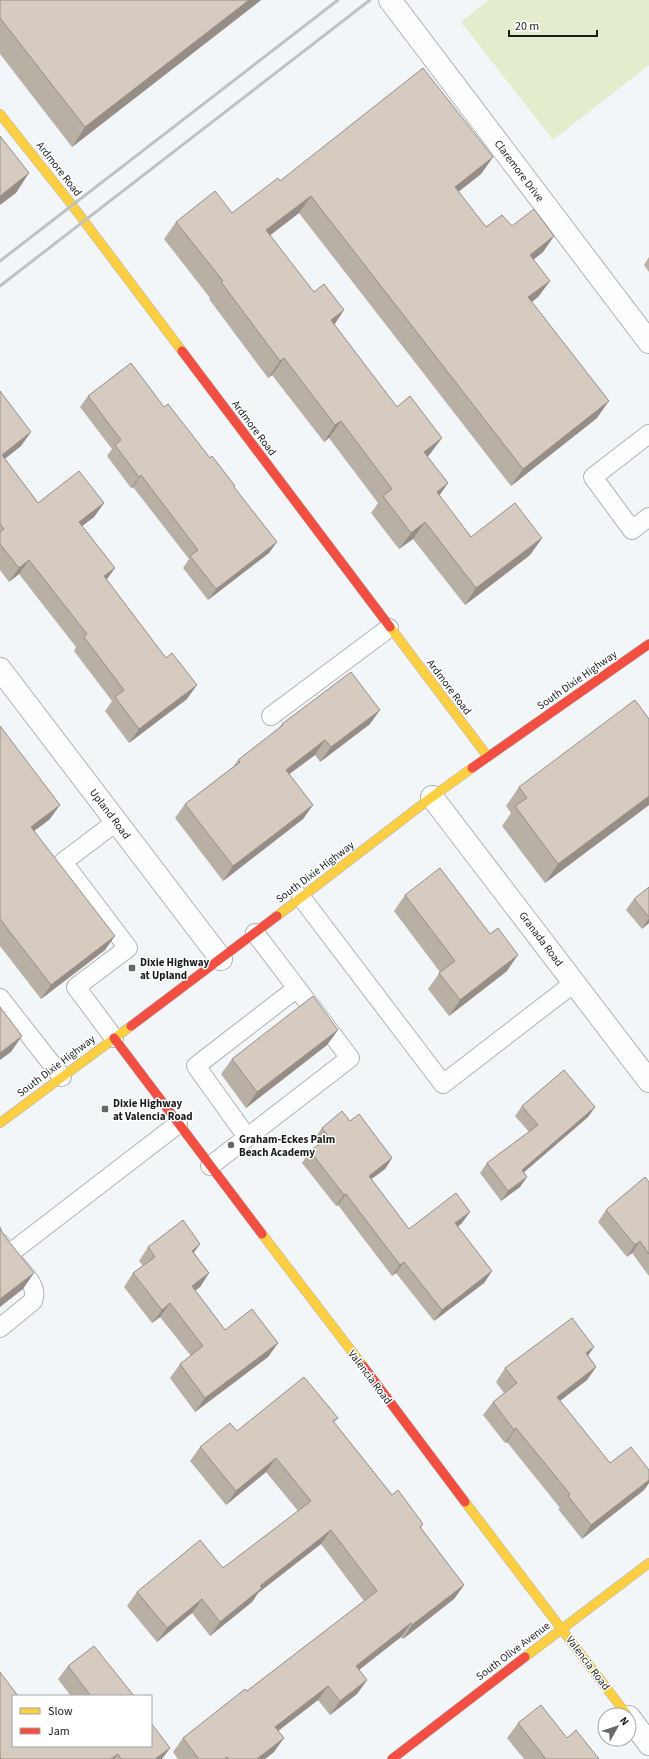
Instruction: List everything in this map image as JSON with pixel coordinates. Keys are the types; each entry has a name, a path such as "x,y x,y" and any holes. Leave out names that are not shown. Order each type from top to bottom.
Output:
{"street":[{"name":"Claremore Drive","path":"390,0 649,342"},
{"name":"Ardmore Road","path":"0,114 72,205 389,628 488,757"},
{"name":"South Dixie Highway","path":"0,1123 221,959 432,797 649,644"},
{"name":"Upland Road","path":"0,669 221,959"},
{"name":"Granada Road","path":"432,797 649,1081"},
{"name":"Valencia Road","path":"114,1038 621,1707"},
{"name":"South Olive Avenue","path":"392,1759 649,1563"},
{"path":"637,1728 649,1744"}],"lane":[{"path":"649,434 593,477 632,530 649,517"},
{"path":"271,716 389,628"},
{"path":"114,1038 76,987 128,948 63,862 116,822"},
{"path":"302,897 443,1084 574,983"},
{"path":"210,1166 350,1058 255,932"},
{"path":"247,1137 196,1066 297,988"},
{"path":"0,998 62,1077"},
{"path":"0,1328 33,1301 35,1293 34,1288 4,1249 178,1124"}],"green space":[{"path":"489,0 649,0 649,65 553,140 461,22"}],"building":[{"path":"0,0 249,0 85,127 0,18"},
{"path":"423,68 493,157 455,187 486,227 502,215 512,226 534,209 554,236 530,255 550,281 528,297 609,401 523,469 311,196 266,230 314,292 324,284 344,310 331,320 397,407 410,396 442,438 424,452 448,483 437,492 471,537 515,503 542,538 476,588 425,522 411,533 383,496 392,489 341,421 335,425 284,358 280,361 221,282 223,281 176,222 215,191 232,213 278,178 280,181"},
{"path":"0,136 29,173 0,196"},
{"path":"131,363 164,407 168,404 210,458 212,456 277,542 216,589 190,556 198,550 141,475 139,477 115,445 121,440 88,396"},
{"path":"0,391 31,432 2,455 38,503 79,471 104,503 79,522 115,568 104,576 166,658 172,653 197,685 139,729 115,697 124,690 84,637 87,634 29,560 19,568 0,544 0,532 4,529 0,524"},
{"path":"351,672 380,710 331,747 325,740 286,770 313,805 233,866 185,804 240,762 238,760 283,725 282,724"},
{"path":"635,700 649,719 649,796 558,864 515,806 527,798 519,787"},
{"path":"0,726 60,805 31,827 115,936 51,985 0,919"},
{"path":"440,868 490,934 498,928 518,955 460,1000 439,973 455,961 405,895"},
{"path":"649,887 649,917 634,899"},
{"path":"313,996 338,1030 257,1092 232,1059"},
{"path":"0,1007 22,1036 0,1053"},
{"path":"564,1070 595,1107 522,1170 527,1177 508,1191 487,1163 538,1125 522,1106"},
{"path":"342,1111 350,1121 359,1114 392,1158 369,1176 409,1229 456,1193 470,1212 455,1223 492,1271 442,1310 404,1262 400,1265 346,1194 344,1195 310,1151 329,1137 322,1128"},
{"path":"645,1177 649,1182 649,1254 640,1241 635,1245 606,1210"},
{"path":"183,1220 200,1244 192,1251 209,1273 192,1286 225,1330 252,1309 278,1343 205,1398 180,1364 203,1346 170,1303 162,1310 133,1273 155,1257 148,1247"},
{"path":"0,1227 3,1234 34,1273 0,1299"},
{"path":"572,1318 594,1347 586,1353 596,1367 557,1397 610,1463 631,1447 649,1470 649,1480 591,1525 568,1496 570,1494 516,1428 514,1430 493,1402 517,1383 505,1368"},
{"path":"304,1377 338,1418 333,1421 392,1495 398,1490 423,1524 420,1527 464,1585 412,1625 411,1623 356,1666 367,1680 340,1701 328,1686 275,1727 284,1738 257,1759 229,1759 227,1757 224,1759 199,1759 183,1738 245,1689 247,1691 377,1591 331,1530 260,1586 262,1588 220,1622 202,1599 167,1628 137,1592 200,1540 223,1568 311,1501 276,1458 236,1491 200,1447 230,1423 237,1431"},
{"path":"94,1646 133,1695 90,1695 68,1666"},
{"path":"0,1672 17,1695 12,1695 12,1747 152,1747 152,1724 170,1748 155,1759 121,1759 118,1754 111,1759 2,1759 0,1757"},
{"path":"541,1705 567,1738 576,1730 599,1759 546,1759 518,1723"}],"railway":[{"path":"0,261 338,0"},
{"path":"0,286 370,0"}],"traffic: slow":[{"path":"0,114 72,205 182,351"},
{"path":"390,627 488,757"},
{"path":"277,916 472,768"},
{"path":"0,1123 131,1026"},
{"path":"262,1234 363,1366"},
{"path":"465,1502 621,1707"},
{"path":"525,1657 649,1563"}],"traffic: jam":[{"path":"182,351 390,627"},
{"path":"472,768 649,644"},
{"path":"131,1026 277,916"},
{"path":"114,1038 262,1234"},
{"path":"363,1366 465,1502"},
{"path":"392,1759 525,1657"}],"place":[{"name":"Dixie Highway at Upland","path":"132,968"},
{"name":"Dixie Highway at Valencia Road","path":"105,1109"},
{"name":"Graham-Eckes Palm Beach Academy","path":"231,1145"}]}
